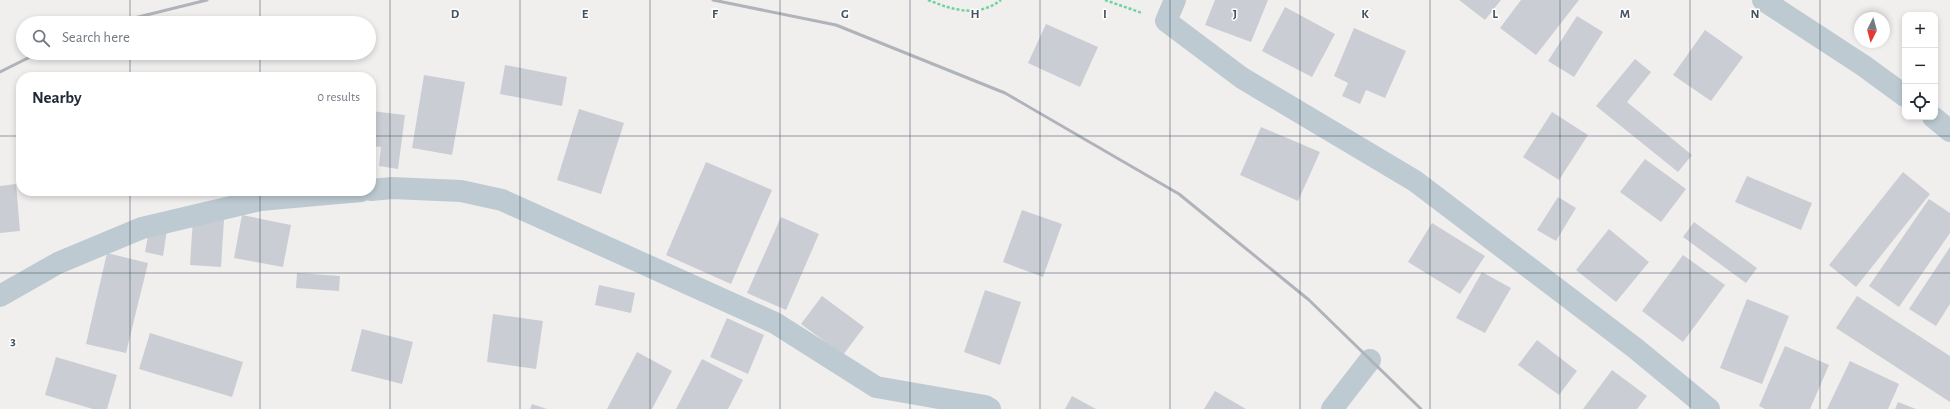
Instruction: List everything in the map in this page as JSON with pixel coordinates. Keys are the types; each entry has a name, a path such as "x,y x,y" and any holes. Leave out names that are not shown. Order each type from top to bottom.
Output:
{"street":[{"path":"1175,0 1166,21 1242,78 1414,181 1635,348 1708,409"},
{"path":"1763,0 1864,66 1902,94"},
{"path":"1937,120 1950,131"},
{"path":"376,190 392,188 461,191 502,200 775,323 876,387 985,406 990,409"},
{"path":"0,296 58,263 142,228 260,200 305,196"},
{"path":"1332,409 1370,360"}],"path":[{"path":"928,0 949,9 972,11 991,8 1001,0"},
{"path":"1105,0 1166,21"}],"building":[{"path":"1215,0 1268,0 1251,42 1205,25"},
{"path":"1459,0 1501,0 1485,20"},
{"path":"1521,0 1579,0 1536,55 1500,28"},
{"path":"1285,7 1335,34 1312,77 1262,51"},
{"path":"1577,16 1603,32 1574,77 1548,61"},
{"path":"1046,24 1098,47 1080,87 1028,63"},
{"path":"1354,28 1406,51 1385,98 1366,90 1360,104 1342,96 1348,83 1334,76"},
{"path":"1705,30 1743,57 1711,101 1673,75"},
{"path":"1635,59 1651,72 1627,102 1692,155 1678,172 1596,106"},
{"path":"505,65 567,77 562,106 500,94"},
{"path":"424,75 465,82 452,155 412,148"},
{"path":"579,109 624,123 601,194 557,180"},
{"path":"376,112 405,115 398,169 379,166 381,147 376,146"},
{"path":"1552,112 1588,135 1559,180 1523,157"},
{"path":"1261,127 1320,152 1298,201 1240,175"},
{"path":"1645,159 1686,189 1661,222 1620,192"},
{"path":"706,162 772,190 731,284 666,255"},
{"path":"1903,172 1930,194 1856,287 1829,265"},
{"path":"1747,176 1812,203 1801,230 1735,202"},
{"path":"16,184 20,231 0,233 0,186"},
{"path":"1558,197 1576,208 1556,241 1537,230"},
{"path":"1929,199 1950,213 1950,233 1899,307 1869,286"},
{"path":"1022,210 1062,224 1043,277 1003,262"},
{"path":"242,215 291,225 283,267 234,258"},
{"path":"781,217 819,234 786,310 747,293"},
{"path":"193,218 224,220 221,267 190,265"},
{"path":"1694,222 1757,268 1746,283 1683,237"},
{"path":"1432,223 1485,256 1460,294 1408,262"},
{"path":"150,226 167,230 163,256 145,252"},
{"path":"1609,229 1649,262 1616,302 1576,270"},
{"path":"1950,247 1950,304 1936,326 1909,309"},
{"path":"107,253 148,263 126,353 86,344"},
{"path":"1683,255 1725,285 1683,342 1642,311"},
{"path":"1482,272 1511,288 1485,333 1456,318"},
{"path":"297,273 340,276 339,291 296,288"},
{"path":"599,285 635,293 631,313 595,305"},
{"path":"985,290 1021,302 1000,365 964,352"},
{"path":"822,296 864,327 843,355 801,324"},
{"path":"1857,296 1950,356 1950,402 1836,328"},
{"path":"1747,299 1789,316 1762,384 1720,368"},
{"path":"493,314 543,321 536,369 487,362"},
{"path":"727,318 764,335 748,374 710,357"},
{"path":"362,329 413,342 402,384 351,371"},
{"path":"150,333 243,362 232,397 139,369"},
{"path":"1537,340 1577,371 1559,395 1518,365"},
{"path":"1785,346 1829,365 1810,409 1765,409 1759,406"},
{"path":"637,352 672,371 652,409 607,409"},
{"path":"56,357 117,375 107,409 93,409 45,395"},
{"path":"702,359 743,380 728,409 676,409"},
{"path":"1850,361 1899,384 1888,409 1827,409"},
{"path":"1612,370 1647,396 1637,409 1583,409"},
{"path":"1215,391 1246,409 1204,409"},
{"path":"1072,396 1096,409 1065,409"},
{"path":"1898,402 1916,409 1895,409"},
{"path":"532,404 547,409 530,409"}],"railway":[{"path":"142,16 207,0"},
{"path":"713,0 836,25 1005,93 1179,194 1309,300 1421,409"},
{"path":"0,72 24,60"}]}
